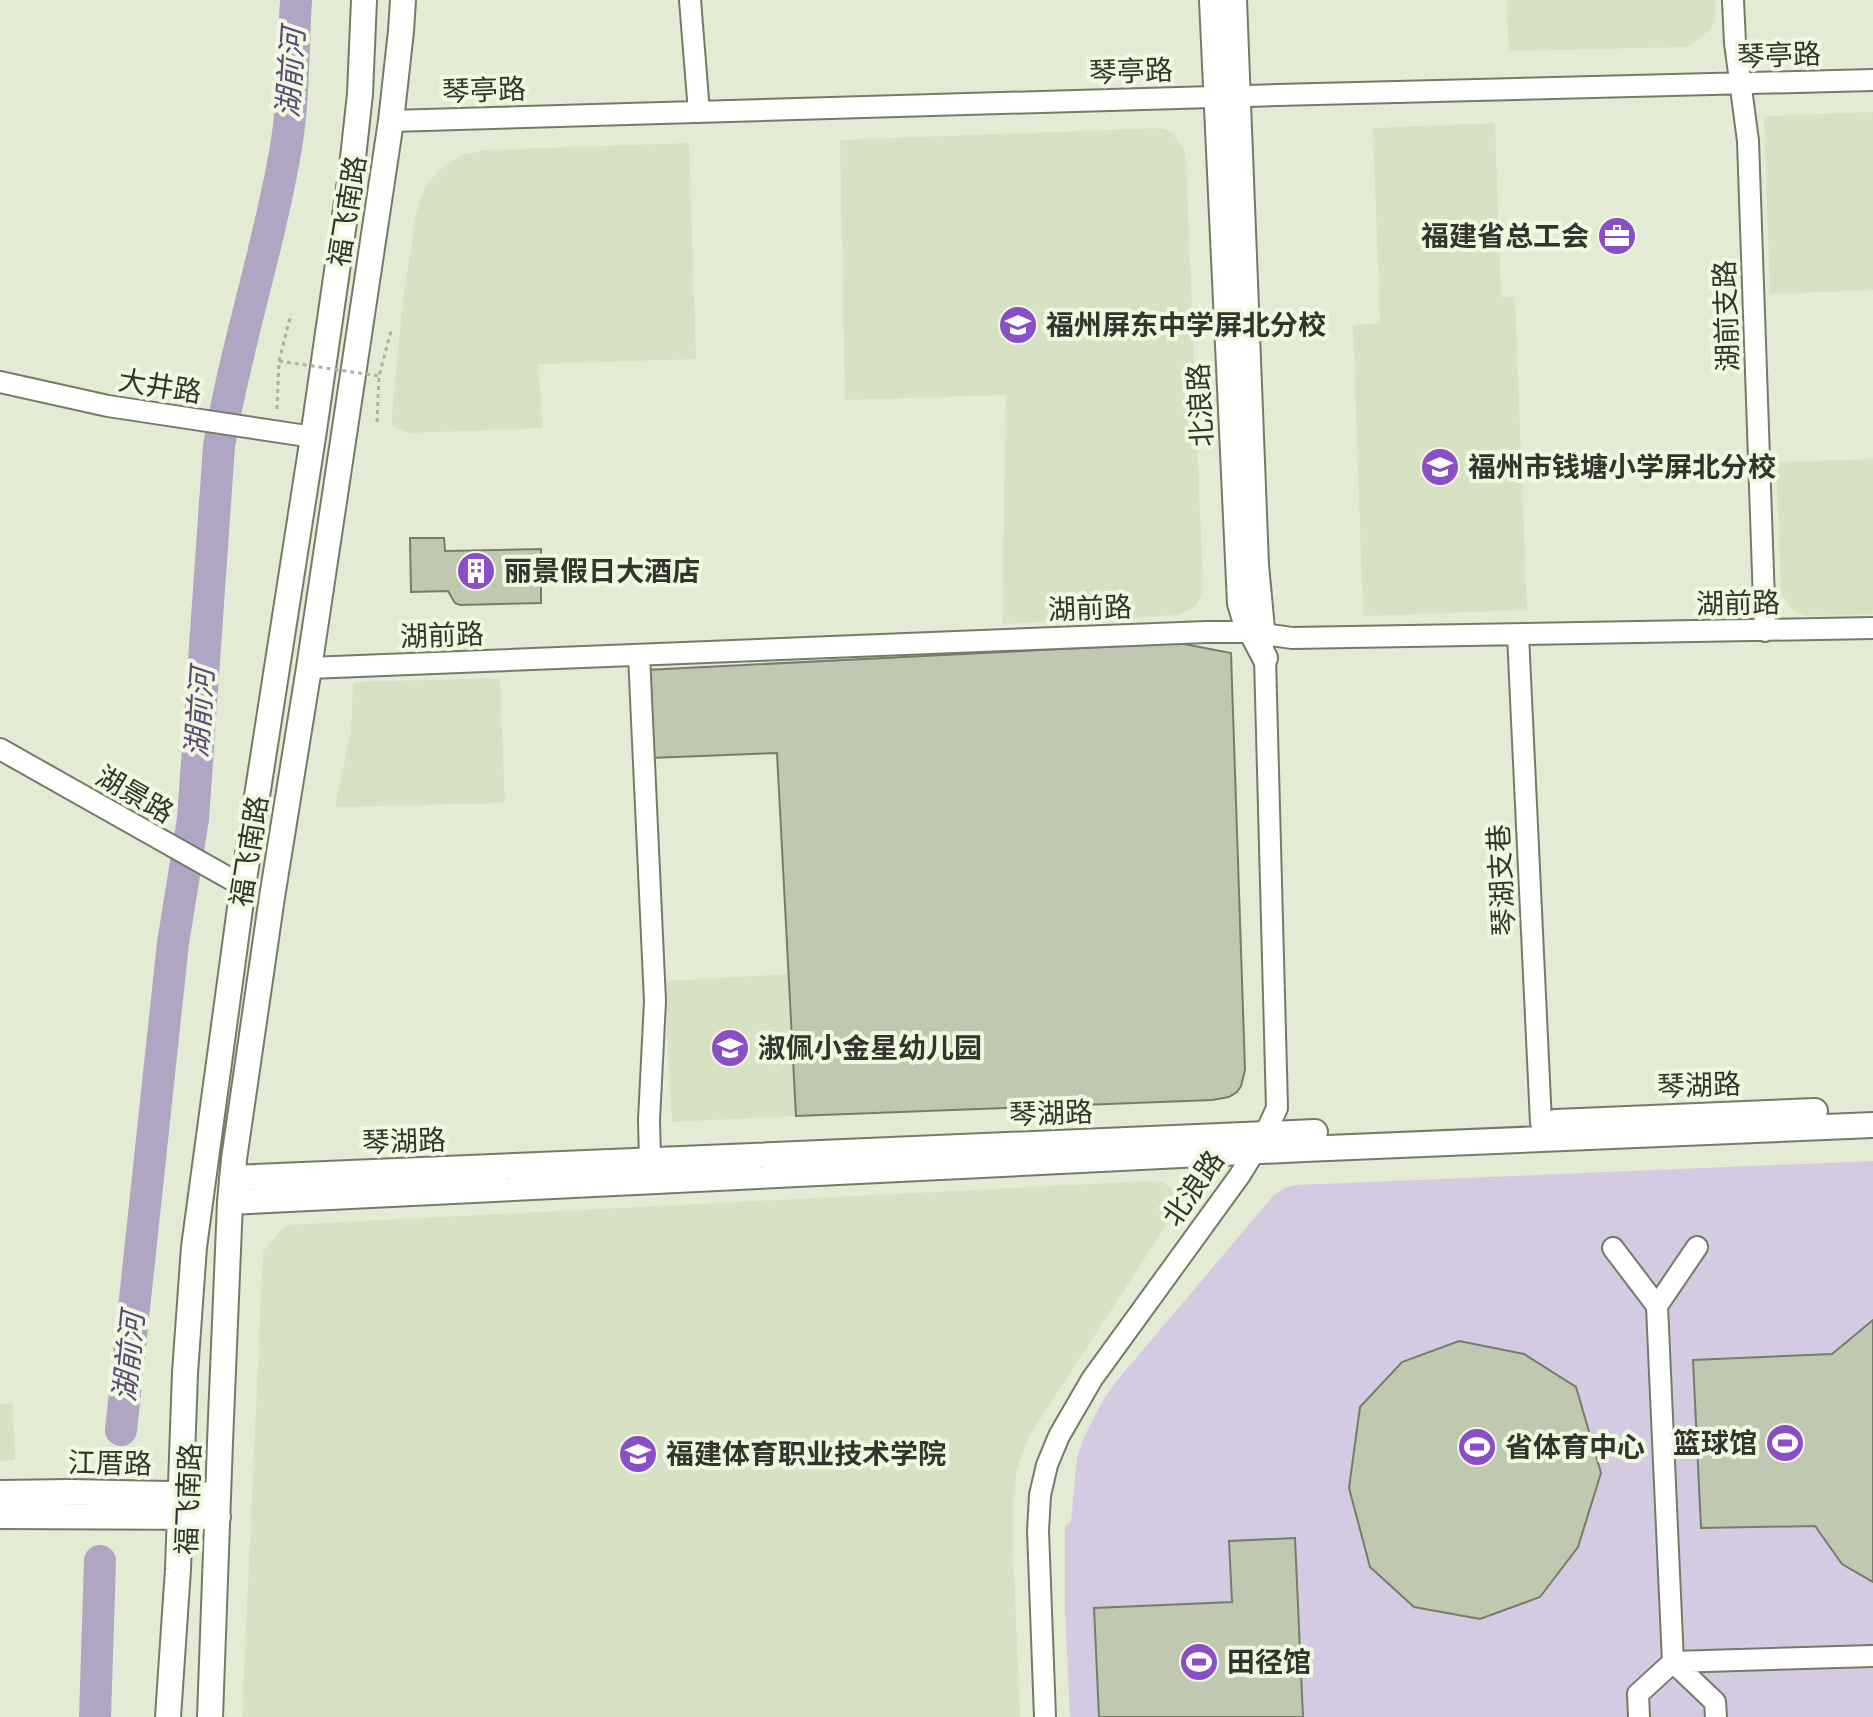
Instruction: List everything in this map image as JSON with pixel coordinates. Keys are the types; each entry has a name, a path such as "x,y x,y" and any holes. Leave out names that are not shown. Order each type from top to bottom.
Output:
{"main road":[{"name":"福飞南路","path":"168,1717 194,1247 243,886 357,132 364,0"},
{"name":"福飞南路","path":"210,1717 231,1190 239,1118 391,121 403,0"},
{"name":"北浪路","path":"1212,0 1226,96 1259,641"},
{"name":"北浪路","path":"1226,96 1234,0"},
{"name":"琴湖路","path":"231,1190 650,1161 1260,1143 1541,1123 1873,1109"},
{"path":"231,1190 1260,1143 1873,1125"},
{"name":"江厝路","path":"0,1493 70,1492 181,1505"},
{"name":"江厝路","path":"0,1516 181,1505 218,1506"}],"street":[{"path":"690,0 699,112"},
{"name":"湖前支路","path":"1733,0 1735,43 1748,141 1765,631"},
{"name":"琴亭路","path":"391,121 1873,80"},
{"name":"大井路","path":"0,382 80,401 313,437"},
{"name":"湖前路","path":"309,668 1206,632 1259,641 1873,628"},
{"name":"琴湖支巷","path":"1518,635 1541,1123"},
{"name":"北浪路","path":"1045,1717 1038,1531 1040,1495 1047,1465 1068,1420 1098,1370 1240,1175 1277,1108 1259,641"},
{"path":"639,655 655,1001 650,1161"},
{"name":"湖景路","path":"0,749 243,886"},
{"path":"1657,1306 1697,1247"},
{"path":"1613,1248 1657,1306 1673,1662 1715,1702 1716,1717"},
{"path":"1639,1717 1638,1694 1673,1662 1873,1656"}],"path":[{"path":"277,409 279,361 291,314"},
{"path":"377,422 379,376 391,331"},
{"path":"279,361 379,376"}],"shaded area":[{"path":"1506,0 1715,0 1715,14 1708,31 1685,47 1509,51"},
{"path":"1873,112 1873,290 1770,294 1764,116"},
{"name":"福州市钱塘小学屏北分校","path":"1495,123 1501,297 1515,297 1527,610 1363,616 1353,325 1380,323 1373,128"},
{"name":"福州屏东中学屏北分校","path":"1160,128 1174,135 1184,149 1186,160 1201,597 1197,605 1179,615 1002,624 1006,395 845,400 840,140"},
{"path":"689,143 696,359 538,364 543,428 411,433 391,426 403,298 416,216 428,183 438,172 450,161 486,150"},
{"path":"1873,459 1873,614 1808,616 1798,613 1781,593 1776,462"},
{"path":"500,678 505,803 335,807 351,730 353,682"},
{"name":"淑佩小金星幼儿园","path":"789,974 796,1116 672,1122 664,981"},
{"name":"省体育中心","path":"1873,1161 1873,1717 1070,1717 1065,1526 1071,1521 1077,1458 1084,1437 1115,1383 1273,1196 1284,1188 1296,1185"},
{"name":"福建体育职业技术学院","path":"1162,1182 1171,1188 1178,1196 1176,1207 1028,1438 1017,1470 1013,1547 1020,1717 242,1717 263,1252 285,1225"},
{"path":"13,1403 15,1460 0,1461 0,1404"}],"building":[{"name":"丽景假日大酒店","path":"410,538 444,538 445,551 541,549 541,603 460,605 455,603 448,591 411,592"},
{"path":"1179,643 1231,653 1245,1070 1237,1092 1212,1100 796,1116 777,753 651,758 646,670"},
{"name":"篮球馆","path":"1873,1320 1873,1582 1842,1564 1815,1526 1701,1528 1693,1360 1832,1354"},
{"path":"1459,1341 1524,1354 1576,1387 1601,1473 1578,1547 1540,1597 1480,1619 1414,1607 1370,1567 1349,1488 1360,1407 1402,1362"},
{"name":"田径馆","path":"1295,1538 1303,1717 1099,1717 1094,1608 1232,1602 1229,1541"}],"waterway":[{"name":"湖前河","path":"121,1430 173,943 193,819 219,446 286,147 296,0"},
{"name":"湖前河","path":"95,1717 100,1561"}],"place":[{"name":"福建省总工会","path":"1617,236"},
{"name":"福州屏东中学屏北分校","path":"1018,325"},
{"name":"福州市钱塘小学屏北分校","path":"1440,467"},
{"name":"丽景假日大酒店","path":"476,571"},
{"name":"淑佩小金星幼儿园","path":"730,1048"},
{"name":"篮球馆","path":"1785,1443"},
{"name":"省体育中心","path":"1477,1447"},
{"name":"福建体育职业技术学院","path":"638,1454"},
{"name":"田径馆","path":"1199,1662"}]}
